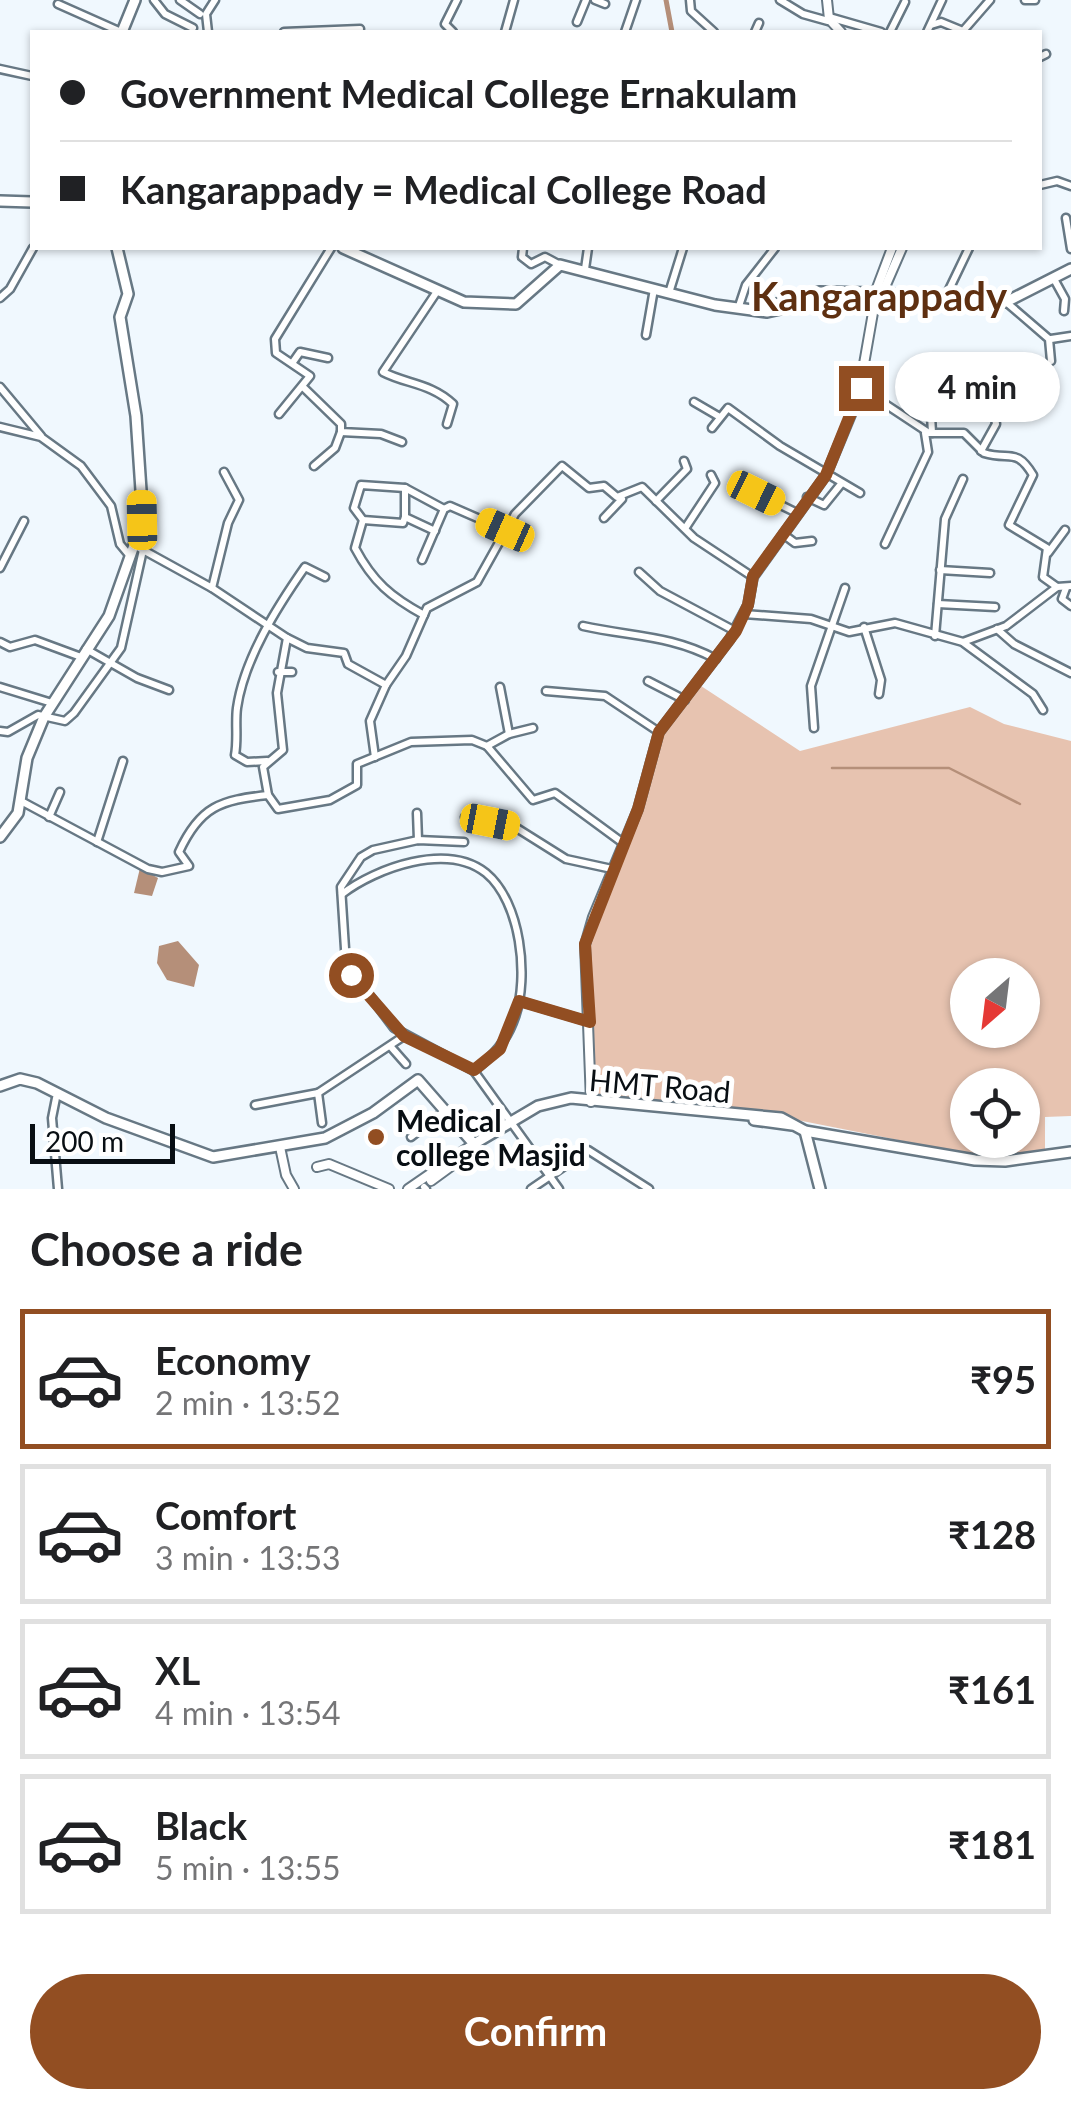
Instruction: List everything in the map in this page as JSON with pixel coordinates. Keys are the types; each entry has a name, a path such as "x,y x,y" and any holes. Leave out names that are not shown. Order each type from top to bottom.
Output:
{"main road":[{"path":"123,30 136,0"},
{"path":"0,202 30,202"},
{"path":"4,834 20,800 28,758 44,718 114,604 130,556 139,548 142,493 136,416 120,317 128,294 117,250"},
{"path":"348,250 464,302 516,304 560,265 669,293 759,309 819,292 877,299 927,296 932,300 1006,302 1071,269"},
{"path":"306,1145 342,1132 418,1080 473,1148"},
{"path":"20,1082 206,1162 344,1135 416,1084 473,1148"},
{"path":"0,1088 20,1082 204,1156 280,1149"},
{"name":"HMT Road","path":"473,1148 512,1123 551,1106 592,1101 803,1128 984,1160 1071,1152"},
{"path":"803,1128 820,1189"}],"street":[{"path":"154,0 164,14 193,28"},
{"path":"180,0 200,14"},
{"path":"208,30 206,14 215,0"},
{"path":"451,30 445,24 458,0"},
{"path":"506,30 514,0"},
{"path":"577,22 587,0 604,4"},
{"path":"625,30 636,0"},
{"path":"690,0 691,10 712,30"},
{"path":"780,0 839,30"},
{"path":"827,0 829,17 839,30"},
{"path":"929,29 942,0"},
{"path":"965,30 990,0"},
{"path":"1025,0 1034,0"},
{"path":"891,30 905,2"},
{"path":"58,4 117,30"},
{"path":"829,17 873,30"},
{"path":"929,29 941,22 959,30"},
{"path":"756,30 759,23"},
{"path":"335,30 360,29"},
{"path":"0,70 30,76"},
{"path":"1042,185 1058,181 1071,186"},
{"path":"1066,218 1071,250"},
{"path":"0,298 10,289 32,250"},
{"path":"278,414 310,376 276,353 275,339 330,250"},
{"path":"524,250 522,257 531,264 544,257 560,265"},
{"path":"586,269 588,250"},
{"path":"669,293 683,250"},
{"path":"739,306 746,285 773,250"},
{"path":"592,1101 585,944 638,809 659,732 736,631 753,576 826,475 861,388 877,299 891,250"},
{"path":"877,299 902,250"},
{"path":"946,298 968,250"},
{"path":"1054,279 1065,300 1064,311"},
{"path":"646,335 654,289"},
{"path":"438,290 383,372 422,382 446,398 452,404 447,424"},
{"path":"1006,302 1050,338 1071,336"},
{"path":"1050,338 1051,360"},
{"path":"293,362 300,352 328,358"},
{"path":"886,544 928,452 928,362 986,364 996,424 981,451"},
{"path":"303,387 340,424 335,448 314,466"},
{"path":"0,388 41,436 81,466 102,491 116,516 120,544 130,556"},
{"path":"861,388 928,432 964,433 981,451 994,456 1015,454 1032,473 1008,525 1047,548 1043,576 1057,587 1069,587"},
{"path":"694,402 718,416"},
{"path":"712,428 728,408 742,414 826,475 860,493"},
{"path":"0,427 41,436"},
{"path":"341,432 381,434 402,442"},
{"path":"656,501 684,474 684,461"},
{"path":"374,757 370,721 424,615 434,604 477,582 524,503 562,466 587,486 604,486 623,498"},
{"path":"212,588 228,523 238,500 224,472"},
{"path":"686,528 715,483 711,475"},
{"path":"935,636 944,519 963,479"},
{"path":"424,615 395,599 368,574 355,548 362,520 354,508 362,483 386,490 406,488 444,509"},
{"path":"807,498 824,506 842,484"},
{"path":"604,518 623,498 642,486 694,538 753,576"},
{"path":"362,520 403,523 406,488"},
{"path":"748,497 756,493 798,513"},
{"path":"422,560 444,509 450,506 505,530"},
{"path":"405,517 434,531"},
{"path":"0,568 24,521"},
{"path":"1044,558 1065,530"},
{"path":"783,534 796,543 812,541"},
{"path":"0,730 8,732 38,715 67,720 111,665 121,648 139,548 212,588 287,638 307,648 344,653 348,664 386,685"},
{"path":"267,762 246,762 236,755 237,705 268,628 305,567 325,576"},
{"path":"940,570 990,573"},
{"path":"639,572 660,592 736,631"},
{"path":"963,642 1016,620 1057,587"},
{"path":"1069,587 1062,599 1071,606"},
{"path":"814,728 811,686 845,588"},
{"path":"938,604 995,607"},
{"path":"744,614 811,619 848,632 895,622 963,642 1033,694 1043,710"},
{"path":"584,626 640,639 684,641 716,659"},
{"path":"864,627 881,680 879,694"},
{"path":"996,628 1014,644 1071,673"},
{"path":"287,638 278,672 284,750 263,767 268,794 285,810 330,800 357,785 357,764 411,742 472,740 487,746 533,800 555,793 623,843"},
{"path":"0,642 10,647 36,640 84,653 169,690"},
{"path":"278,672 292,672"},
{"path":"648,682 686,700"},
{"path":"0,687 52,704"},
{"path":"500,687 509,734"},
{"path":"546,691 605,696 659,732"},
{"path":"487,746 509,734 533,728"},
{"path":"97,842 123,761"},
{"path":"49,816 60,792"},
{"path":"20,800 148,869 162,872 189,866 179,852 187,834 214,803 268,794"},
{"path":"418,813 418,840"},
{"path":"465,817 515,827 566,859 612,869"},
{"path":"0,822 4,834"},
{"path":"464,842 418,840 373,850 361,857 341,887 346,964 404,1036 474,1070 560,1189"},
{"path":"342,894 364,880 422,861 479,868 498,887 513,916 519,1001 500,1049 474,1070"},
{"path":"519,1001 590,1022"},
{"path":"255,1105 318,1093 404,1036"},
{"path":"391,1048 406,1064"},
{"path":"318,1093 322,1123"},
{"path":"56,1098 52,1118 58,1189"},
{"path":"411,1137 443,1112"},
{"path":"423,1188 473,1148"},
{"name":"HMT Road","path":"408,1189 473,1148"},
{"path":"280,1149 294,1189"},
{"path":"530,1189 588,1150 649,1189"},
{"path":"317,1167 329,1164 389,1189"}],"shaded area":[{"path":"698,684 800,751 970,707 1004,724 1071,741 1071,1116 1045,1117 1045,1154 1040,1154 1040,1068 950,1068 950,1150 782,1117 595,1096 589,945 641,811 661,733"},
{"path":"140,868 158,878 152,896 134,893"},
{"path":"178,941 199,965 194,987 167,980 157,963 159,946"}],"waterway":[{"path":"666,0 672,30"},
{"path":"832,768 949,768 1020,804"}],"place":[{"name":"Medical college Masjid","path":"376,1137"}],"district":[{"name":"Kangarappady","path":"879,296"}],"route":[{"path":"351,975 404,1036 474,1070 500,1049 519,1001 590,1022 585,944 638,809 659,732 736,631 748,605 753,576 826,475 861,388"}]}
